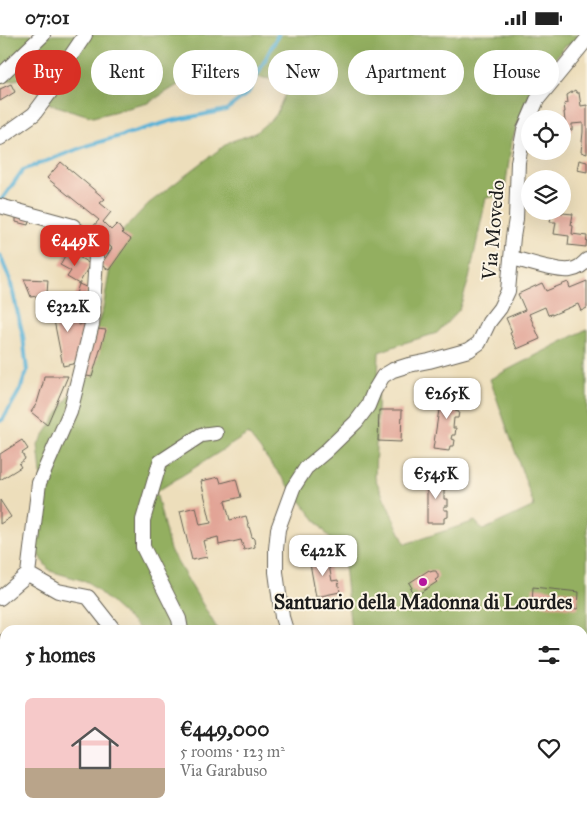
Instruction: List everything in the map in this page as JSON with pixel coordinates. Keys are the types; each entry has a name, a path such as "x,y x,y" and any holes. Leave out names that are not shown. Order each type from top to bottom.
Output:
{"street":[{"path":"0,76 42,35"},
{"path":"0,138 34,114 51,91 64,66 85,35"},
{"name":"Via Movedo","path":"284,625 276,572 276,549 278,529 292,488 306,468 356,422 368,406 383,376 393,370 409,365 469,350 480,343 489,322 500,308 508,291 516,219 518,162 524,130 537,100 587,39"},
{"path":"0,206 73,226 88,241 96,257 92,324 70,412 38,483 28,574 0,598"},
{"path":"512,257 564,271 576,269 587,260"},
{"path":"181,625 180,619 143,547 143,519 160,462 201,435 216,433"},
{"path":"28,574 58,591 88,597 110,625"}],"green space":[{"path":"0,35 586,35 564,47 559,53 559,50 474,50 474,95 530,95 521,110 512,141 504,195 486,198 469,279 459,310 437,333 379,352 375,478 405,544 475,521 483,530 534,506 490,379 587,329 587,625 350,625 343,555 248,434 156,492 170,550 215,625 135,625 88,582 50,571 36,552 33,528 44,504 38,444 74,389 103,309 115,239 148,204 229,142 255,133 276,115 284,95 338,95 338,50 268,50 268,79 258,77 258,50 173,50 173,88 163,94 163,50 91,50 91,95 161,95 148,103 93,117 50,104 42,95 81,95 81,50 15,50 15,80 0,82"}],"building":[{"path":"11,84 15,92 0,101 0,89"},
{"path":"575,90 579,93 581,106 587,105 587,154 581,152 583,123 572,124 571,130 571,110 565,110 564,104 568,103 567,95"},
{"path":"579,160 587,162 587,172 577,170"},
{"path":"61,162 105,199 100,203 111,212 103,222 111,230 117,224 122,233 131,239 109,270 101,265 112,248 90,230 99,220 47,178"},
{"path":"571,214 573,214 572,234 587,236 586,247 568,245 569,236 554,234 556,222 550,222 550,220 571,220"},
{"path":"16,215 30,218 28,225 16,222"},
{"path":"68,250 90,264 79,284 67,277 71,271 60,265"},
{"path":"24,279 48,280 47,294 31,297"},
{"path":"587,281 587,308 581,311 578,304 548,315 545,307 529,314 540,339 517,349 506,318 525,310 518,294 542,283 546,291 568,282 570,288"},
{"path":"79,284 88,288 84,303 74,300"},
{"path":"66,302 78,317 79,325 84,323 86,334 81,336 82,345 77,363 63,366 51,305"},
{"path":"97,329 106,330 92,377 82,375"},
{"path":"44,376 68,376 47,425 31,412 37,403"},
{"path":"445,388 461,390 461,395 464,395 463,402 460,401 459,406 456,406 455,411 459,412 458,418 454,418 453,428 456,428 455,435 452,435 451,439 455,440 454,446 450,446 449,451 433,449 440,403 443,403"},
{"path":"379,410 402,410 401,442 378,441"},
{"path":"22,440 28,449 22,453 25,459 19,464 21,467 0,480 0,454"},
{"path":"219,477 221,483 236,479 241,497 225,501 230,520 246,516 255,547 244,550 241,540 219,545 218,537 203,541 207,557 192,560 180,511 196,507 200,525 211,523 201,481"},
{"path":"427,477 444,477 444,482 447,482 447,489 444,489 444,499 448,499 448,506 444,506 444,510 448,510 448,517 444,518 444,523 427,523"},
{"path":"0,500 11,517 0,524"},
{"path":"327,555 332,581 338,580 340,592 316,597 309,558"},
{"name":"Santuario della Madonna di Lourdes","path":"429,570 430,572 436,571 438,578 435,580 437,582 417,595 415,591 413,592 410,589 412,588 409,583"},
{"path":"533,587 579,592 578,609 532,604"}],"waterway":[{"path":"0,202 23,170 86,146 171,121 226,110 248,93 278,35"},
{"path":"0,255 10,280 23,336 27,371 20,390 0,421"}],"place":[{"name":"Santuario della Madonna di Lourdes","path":"423,582"}]}
